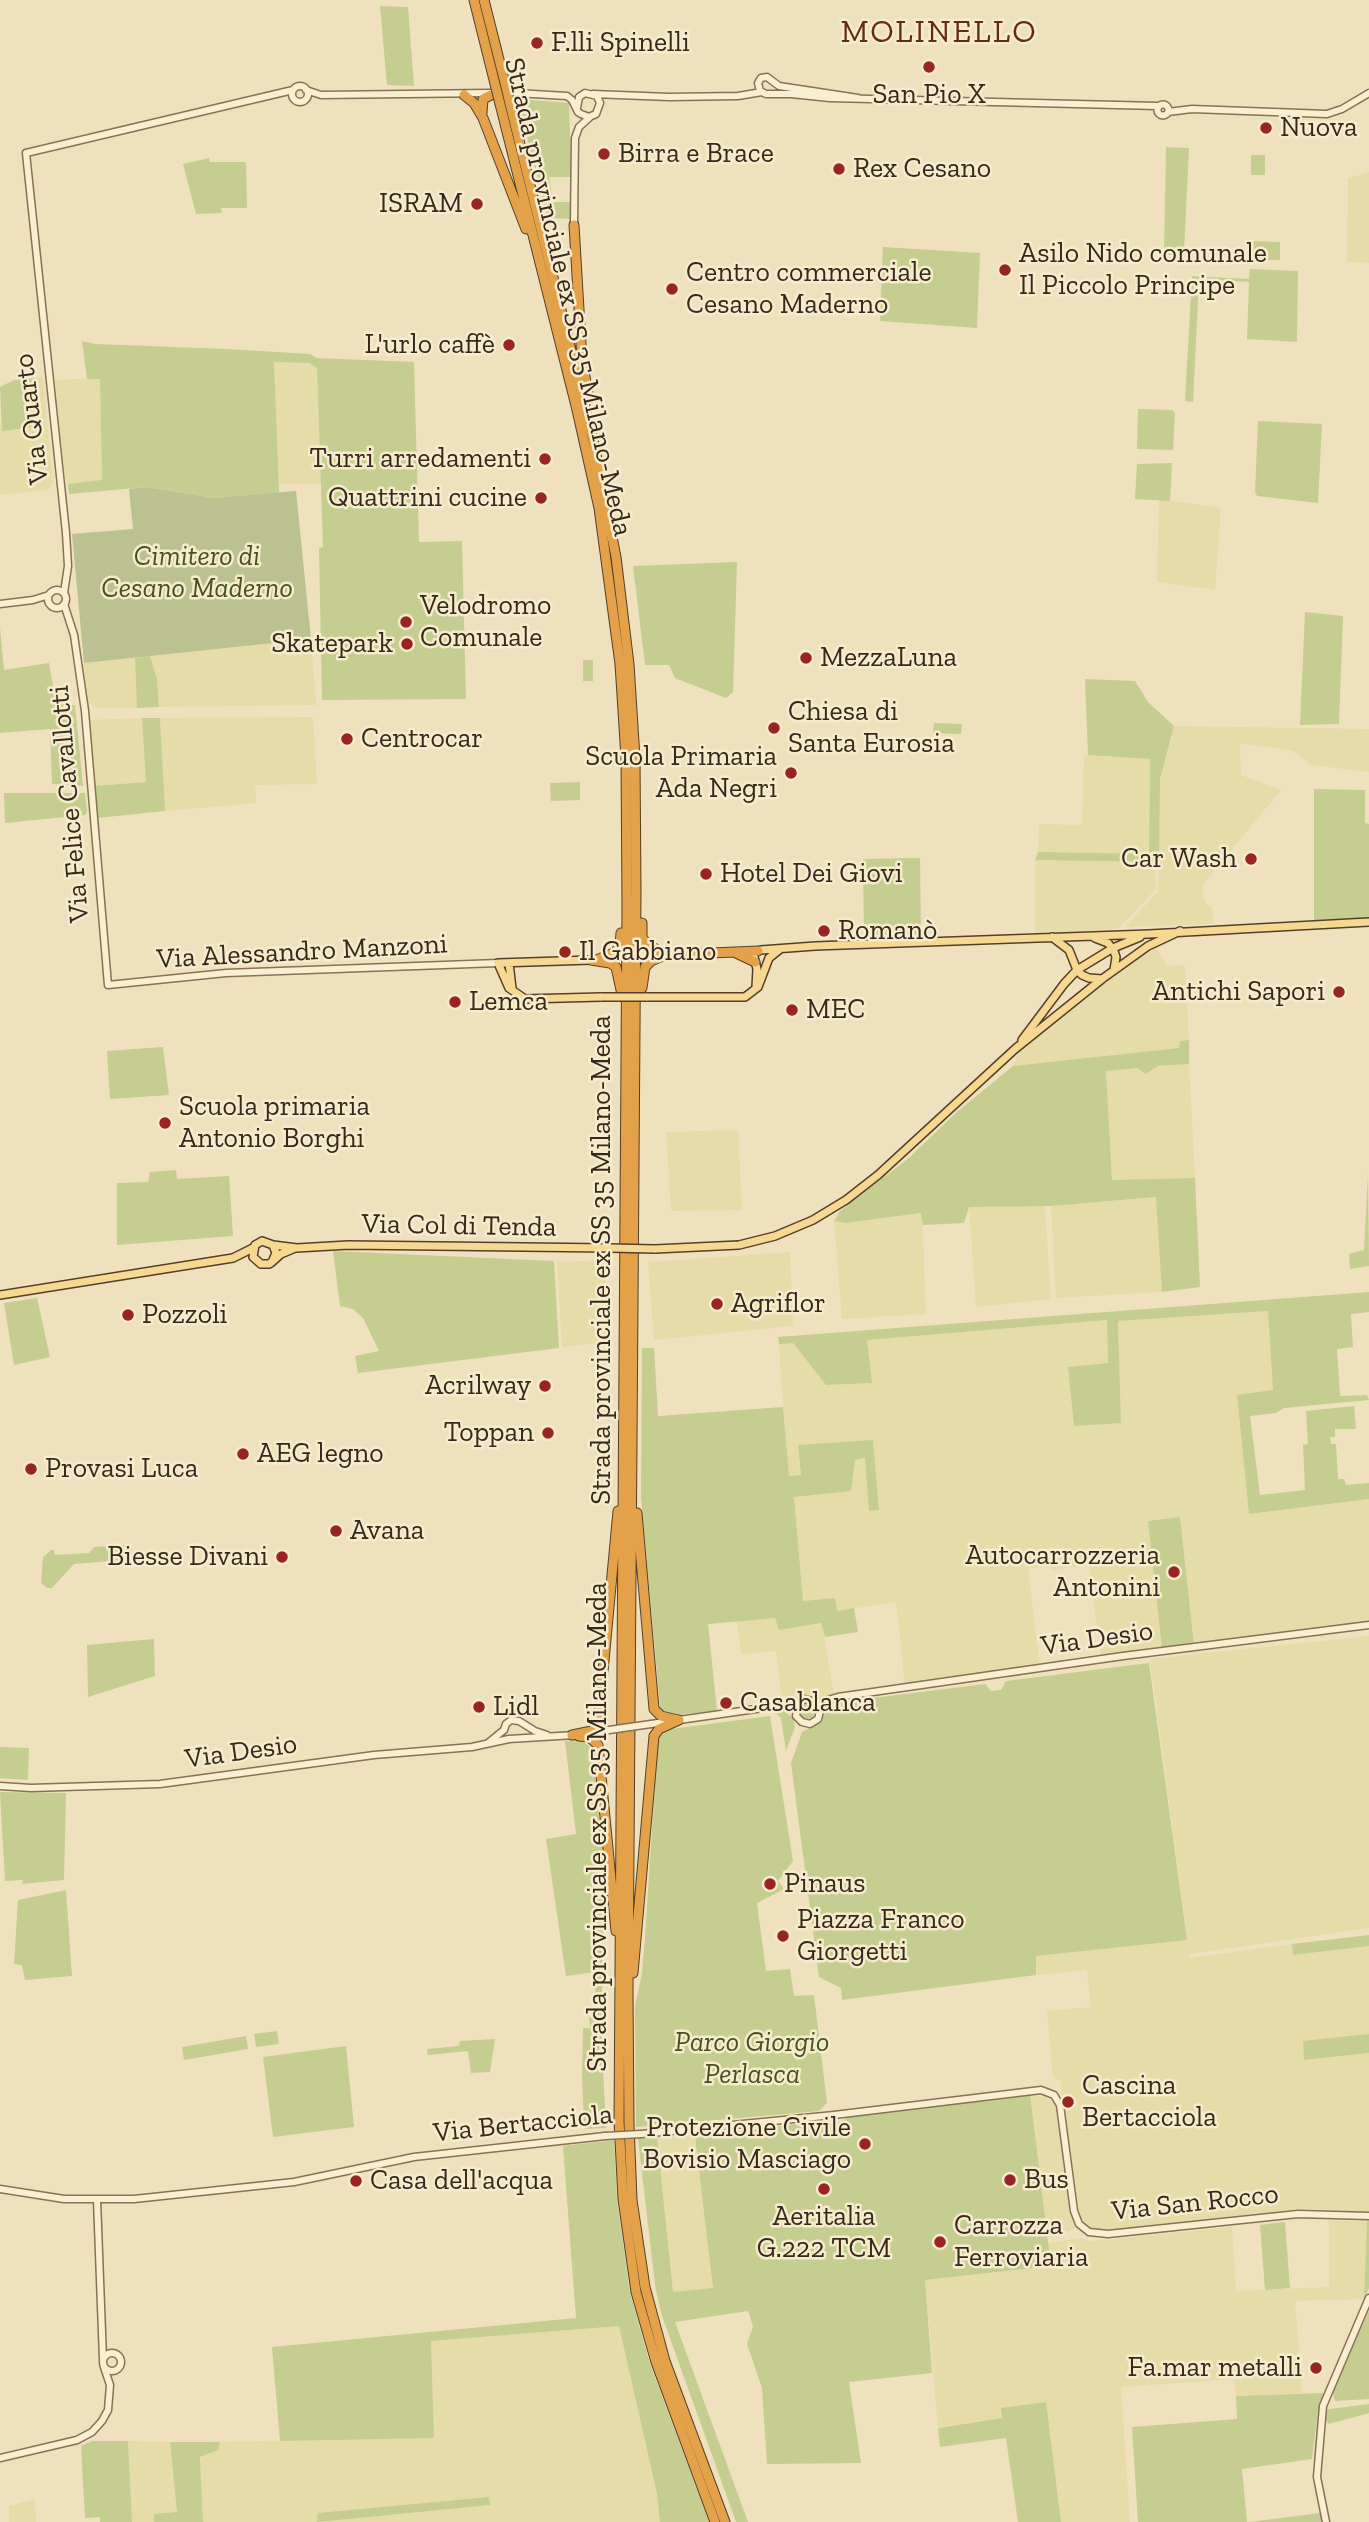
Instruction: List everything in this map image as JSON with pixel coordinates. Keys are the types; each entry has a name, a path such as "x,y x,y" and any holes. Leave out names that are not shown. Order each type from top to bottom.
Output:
{"highway":[{"name":"Strada provinciale ex SS 35 Milano-Meda","path":"474,0 493,93"},
{"name":"Strada provinciale ex SS 35 Milano-Meda","path":"484,0 489,19 493,93"},
{"name":"Strada provinciale ex SS 35 Milano-Meda","path":"493,93 511,99"},
{"path":"483,118 482,103 493,93"},
{"path":"464,95 474,103 483,118 522,206"},
{"name":"Strada provinciale ex SS 35 Milano-Meda","path":"511,99 522,206 542,272 577,410 598,508 621,677 626,758 619,2122 623,2199 636,2292 656,2362 715,2522"},
{"name":"Strada provinciale ex SS 35 Milano-Meda","path":"511,99 593,439 616,557 629,664 635,758 636,891 628,1992 632,2200 645,2287 665,2361 725,2522"},
{"path":"574,225 582,360 593,439"},
{"path":"636,891 641,900 642,937 650,948 665,955"},
{"path":"593,960 611,955 618,949 621,944 622,918 627,907"},
{"path":"731,951 755,962"},
{"path":"636,1016 640,1009 642,974 651,961 665,955 760,951"},
{"path":"593,960 610,963 618,971 621,1013 626,1026"},
{"path":"633,1463 654,1709 661,1716 679,1720"},
{"path":"571,1735 592,1731 598,1725 617,1517 623,1482"},
{"path":"628,1992 634,1969 640,1874 654,1736 659,1729 679,1720"},
{"path":"571,1735 589,1737 598,1745 614,1918 621,1946"}],"main road":[{"path":"754,990 757,978 754,954 783,948 1089,937 1369,922"},
{"name":"Via Col di Tenda","path":"233,1258 262,1241 297,1248 348,1245 655,1249 739,1245 775,1236 813,1220 846,1200 878,1175 1015,1048 1148,946 1180,931"},
{"name":"Via Col di Tenda","path":"1015,1048 1077,971 1113,948 1149,934"},
{"path":"1052,937 1069,950 1077,971 1089,978 1102,979"},
{"path":"1089,937 1102,940 1113,948 1116,957 1114,971"},
{"path":"755,962 761,966 783,948"},
{"path":"498,963 513,992 525,999 740,998 754,990 761,982 768,961 766,952 760,951"},
{"name":"Via Alessandro Manzoni","path":"498,963 593,960"},
{"path":"509,962 513,992"},
{"path":"273,1245 276,1252 273,1260"},
{"path":"253,1248 255,1261"},
{"name":"Via Col di Tenda","path":"0,1295 233,1258 265,1265 281,1254 297,1248"}],"street":[{"path":"748,94 761,78 767,77 779,86 858,98"},
{"path":"758,83 758,89 765,93"},
{"path":"765,93 773,90 774,83"},
{"path":"267,95 293,90 299,86 321,95"},
{"path":"293,90 294,99"},
{"path":"305,100 306,90"},
{"path":"267,95 299,102 321,95 493,93"},
{"path":"453,94 493,93"},
{"path":"556,95 589,93 738,96 765,93 1143,107 1158,110 1163,104 1168,110 1327,114 1342,109 1369,93"},
{"path":"577,108 579,97 589,93"},
{"path":"589,93 599,99 596,113"},
{"path":"511,99 537,94 570,97 581,114 596,113"},
{"name":"Via Quarto","path":"64,593 68,566 62,492 26,153 267,95"},
{"path":"574,225 575,138 579,127 608,100 621,95"},
{"name":"Via Quarto","path":"56,590 63,579 66,555"},
{"path":"0,604 33,600 56,590 64,593 66,599 64,604 53,605 33,600"},
{"path":"49,595 53,605 70,621"},
{"name":"Via Felice Cavallotti","path":"64,604 78,658 85,711 108,985"},
{"name":"Via Alessandro Manzoni","path":"108,985 226,974 498,963"},
{"name":"Via Desio","path":"819,1707 831,1699 1225,1642 1369,1625"},
{"path":"504,1730 509,1739 571,1735 779,1706 810,1699 819,1707 818,1719 810,1724 802,1723 795,1712 779,1706"},
{"path":"795,1712 798,1703"},
{"path":"487,1744 512,1720 548,1736"},
{"path":"521,1738 523,1725"},
{"name":"Via Desio","path":"0,1786 31,1788 160,1784 374,1755 487,1744 509,1739"},
{"name":"Via Bertacciola","path":"0,2189 64,2199 134,2199 294,2182 414,2157 834,2115 1037,2090 1049,2092 1057,2100 1063,2133"},
{"name":"Via San Rocco","path":"1063,2133 1076,2216 1080,2226 1090,2233 1108,2234 1298,2214 1369,2216"},
{"path":"97,2200 102,2342 110,2385"},
{"path":"1326,2522 1317,2477 1323,2406 1369,2298"},
{"path":"0,2458 77,2440 92,2432 102,2421 108,2410 110,2385 120,2367 121,2359 102,2342"},
{"path":"104,2363 108,2353 113,2352"},
{"path":"104,2363 111,2371 116,2370"}],"shaded area":[{"path":"1369,172 1369,263 1347,262 1348,178"},
{"path":"274,362 309,363 317,368 321,484 278,484"},
{"path":"43,377 53,484 48,490 0,495 0,417 2,431 29,392 34,389 34,378"},
{"path":"100,378 102,481 68,484 65,477 55,380"},
{"path":"1159,499 1221,508 1215,590 1157,582"},
{"path":"311,639 316,705 159,707 157,679 150,656"},
{"path":"135,658 137,708 99,708 88,703 84,663"},
{"path":"313,717 317,784 255,785 256,803 165,811 160,718"},
{"path":"142,718 146,782 94,786 87,720"},
{"path":"1174,726 1369,729 1369,772 1311,765 1293,751 1240,743 1241,775 1281,790 1204,883 1202,895 1212,907 1213,924 1125,927 1158,892 1160,779"},
{"path":"1084,755 1150,759 1149,855 1038,852 1039,824 1082,825"},
{"path":"1035,860 1155,862 1156,889 1118,929 1035,934"},
{"path":"1156,948 1167,966 1185,965 1189,1040 1180,1041 1180,1048 1013,1066 1019,1052 1130,964"},
{"path":"1189,1064 1195,1178 1112,1180 1106,1070 1137,1068 1146,1074 1158,1066"},
{"path":"738,1130 742,1210 671,1211 666,1132"},
{"path":"1157,1197 1162,1292 1056,1298 1051,1206"},
{"path":"1045,1205 1051,1299 976,1307 969,1207"},
{"path":"922,1213 926,1314 842,1319 834,1221 845,1223"},
{"path":"790,1252 793,1326 654,1340 648,1262"},
{"path":"606,1260 605,1342 562,1347 557,1262"},
{"path":"1268,1311 1273,1391 1237,1395 1249,1514 1369,1499 1369,1622 1194,1645 1180,1517 1148,1522 1162,1649 1101,1657 1089,1565 1051,1570 1050,1565 1028,1569 1040,1667 905,1685 896,1602 836,1611 834,1598 803,1601 794,1496 851,1491 855,1460 866,1458 869,1510 879,1510 873,1441 798,1445 801,1475 788,1476 779,1344 793,1343 826,1385 871,1383 867,1340 1107,1320 1108,1363 1075,1426 1121,1422 1118,1321"},
{"path":"776,1618 779,1630 822,1623 834,1694 822,1698 808,1694 782,1701 776,1651 741,1654 737,1621"},
{"path":"1369,1636 1369,1928 1189,1954 1190,1958 1292,1944 1294,1955 1369,1946 1369,2034 1303,2042 1305,2060 1369,2053 1369,2212 1300,2209 1101,2231 1088,2226 1080,2215 1060,2080 1053,2078 1047,2011 1091,2007 1087,1970 1037,1975 1035,1956 1187,1939 1150,1659"},
{"path":"1030,2094 1046,2097 1056,2104 1075,2228 1067,2232 1047,2232"},
{"path":"694,2134 714,2288 673,2293 657,2137"},
{"path":"1329,2221 1367,2221 1364,2299 1295,2301 1302,2393 1236,2396 1234,2379 1121,2387 1130,2522 1061,2522 1045,2402 1001,2408 1002,2418 938,2427 925,2280 1051,2266 1048,2243 1080,2238 1092,2241 1232,2227 1236,2291 1329,2287"},
{"path":"619,2326 657,2495 660,2522 203,2522 200,2442 434,2438 431,2341"},
{"path":"128,2441 170,2442 177,2512 154,2522 132,2522"},
{"path":"35,2499 36,2522 9,2522 9,2506"}],"green space":[{"path":"380,6 408,7 414,86 387,85"},
{"path":"517,99 569,103 571,177 549,177 553,202 571,202 570,219 548,218"},
{"path":"1166,147 1189,148 1184,252 1180,255 1164,253"},
{"path":"1251,155 1265,155 1265,175 1251,175"},
{"path":"209,158 210,162 246,162 247,208 221,208 222,213 196,214 183,164"},
{"path":"1251,241 1280,242 1280,260 1251,260"},
{"path":"883,247 980,253 977,328 880,321"},
{"path":"1250,269 1298,271 1297,342 1247,339 1249,282 1199,279 1193,402 1185,401 1192,276 1249,279"},
{"path":"82,341 95,344 226,349 310,354 317,358 414,362 419,542 462,541 466,699 322,700 319,548 323,547 317,368 309,363 274,362 279,493 214,498 147,487 69,494 68,484 102,480 100,379 87,379"},
{"path":"34,378 34,389 29,392 33,427 2,431 0,387 14,380"},
{"path":"1138,409 1172,410 1175,413 1173,450 1137,449"},
{"path":"1258,421 1322,424 1318,503 1257,496"},
{"path":"1172,463 1170,501 1135,499 1137,464"},
{"name":"Cimitero di Cesano Maderno","path":"147,487 214,498 296,491 311,639 84,663 72,534 133,529 129,489"},
{"path":"737,562 733,692 726,698 675,678 669,665 645,665 633,566"},
{"path":"1305,612 1343,616 1339,724 1300,725"},
{"path":"0,627 4,670 49,663 56,703 75,705 83,786 52,784 50,729 0,733"},
{"path":"150,656 157,679 159,707 137,708 135,658"},
{"path":"583,660 593,660 593,681 583,681"},
{"path":"1085,679 1135,681 1148,702 1174,726 1160,779 1159,862 1035,860 1038,852 1149,854 1150,759 1088,755"},
{"path":"142,718 160,718 165,811 97,818 94,786 146,782"},
{"path":"934,723 962,724 961,734 933,733"},
{"path":"580,782 580,800 551,801 550,783"},
{"path":"1314,789 1365,790 1365,823 1369,824 1369,918 1314,920"},
{"path":"4,793 85,793 87,812 85,815 5,823"},
{"path":"920,858 921,937 864,939 863,859"},
{"path":"1189,1040 1189,1064 1158,1066 1146,1074 1137,1068 1106,1071 1112,1180 1195,1178 1200,1287 1162,1292 1156,1197 1051,1206 969,1207 964,1223 923,1225 921,1213 845,1223 834,1221 840,1211 910,1157 958,1111 1013,1066 1179,1048 1180,1041"},
{"path":"163,1047 169,1095 110,1099 107,1051"},
{"path":"176,1170 177,1179 229,1176 233,1236 117,1245 117,1183 148,1182 150,1172"},
{"path":"1368,1174 1369,1266 1350,1269 1349,1254 1364,1250"},
{"path":"333,1251 554,1261 559,1348 358,1373 355,1356 379,1351 363,1318 353,1309 340,1306"},
{"path":"1369,1292 1369,1312 1351,1314 1353,1347 1337,1349 1340,1396 1367,1395 1369,1400 1284,1408 1276,1413 1250,1416 1260,1495 1305,1490 1303,1445 1308,1444 1306,1411 1354,1406 1356,1429 1335,1429 1335,1437 1330,1437 1331,1444 1336,1444 1338,1479 1344,1479 1346,1485 1369,1483 1369,1499 1249,1514 1237,1395 1273,1390 1268,1311 1118,1321 1121,1423 1074,1426 1068,1367 1108,1363 1107,1320 867,1340 872,1383 826,1385 793,1343 779,1344 778,1337"},
{"path":"37,1298 50,1357 14,1365 4,1303"},
{"path":"642,1348 654,1348 658,1416 783,1407 789,1476 801,1475 798,1445 873,1440 879,1510 869,1511 865,1458 855,1460 851,1491 794,1497 803,1601 835,1598 837,1611 854,1608 858,1632 825,1637 821,1623 779,1630 775,1618 708,1624 717,1711 672,1715 663,1711 660,1706 641,1498"},
{"path":"1180,1517 1194,1645 1162,1649 1148,1521"},
{"path":"125,1545 131,1548 133,1554 124,1563 123,1560 74,1564 52,1588 41,1583 43,1557 51,1550 54,1550 55,1555 89,1553 94,1547"},
{"path":"154,1639 155,1676 88,1697 87,1645"},
{"path":"1149,1663 1187,1940 1036,1956 1036,1975 842,2000 841,1988 819,1977 791,1763 802,1732 820,1722 826,1709 833,1703 985,1684 991,1691 1001,1690 1006,1681"},
{"path":"807,1703 813,1705 813,1717 807,1719 801,1717 799,1711 801,1705"},
{"path":"771,1710 783,1710 793,1718 795,1727 786,1751 781,1718"},
{"name":"Parco Giorgio Perlasca","path":"770,1716 793,1861 778,1881 784,1889 757,1903 766,1971 790,1969 794,1996 814,1995 827,2103 819,2111 636,2127 635,2006 642,1974 658,1737 664,1730"},
{"path":"577,1740 592,1749 609,1911 584,1914 604,1913 601,2028 606,2128 584,2129 583,2028 590,2028 589,2017 596,2016 595,1972 566,1976 546,1839 576,1834 565,1741"},
{"path":"0,1747 29,1748 28,1780 0,1778"},
{"path":"0,1792 66,1793 64,1880 22,1884 23,1880 5,1881"},
{"path":"66,1890 72,1976 25,1980 22,1965 14,1964 18,1900"},
{"path":"1369,1935 1369,1946 1293,1955 1292,1944"},
{"path":"277,2031 279,2044 256,2047 254,2034"},
{"path":"1369,2034 1369,2053 1304,2060 1303,2041"},
{"path":"246,2036 248,2049 184,2060 182,2047"},
{"path":"495,2039 490,2072 471,2073 468,2051 428,2055 427,2049 459,2046 460,2041"},
{"path":"346,2046 354,2127 273,2137 263,2057"},
{"path":"1030,2094 1051,2266 925,2280 932,2373 849,2382 861,2463 767,2464 762,2388 747,2344 753,2326 748,2311 675,2322 748,2522 736,2522 661,2313 655,2285 638,2139 657,2137 673,2292 713,2288 695,2137 820,2121 829,2124 841,2122 848,2117"},
{"path":"614,2140 617,2199 630,2293 650,2364 709,2522 660,2522 657,2494 619,2326 431,2341 434,2438 280,2441 272,2347 576,2318 563,2146"},
{"path":"1367,2221 1369,2288 1364,2299"},
{"path":"1285,2222 1290,2288 1265,2290 1260,2225"},
{"path":"1369,2311 1369,2399 1335,2401 1333,2394 1338,2378"},
{"path":"1324,2393 1318,2411 1312,2459 1242,2469 1247,2522 1138,2522 1132,2427 1237,2419 1236,2396"},
{"path":"1046,2402 1061,2522 1018,2522 1006,2438 940,2447 938,2428 1002,2418 1001,2408"},
{"path":"1369,2404 1369,2413 1329,2424 1324,2418 1330,2409"},
{"path":"92,2441 128,2441 132,2522 100,2522 100,2517 85,2518 81,2446"},
{"path":"170,2442 220,2442 218,2450 200,2457 203,2522 154,2522 154,2514 177,2512"},
{"path":"489,2497 490,2505 317,2522 318,2513"},
{"path":"1320,2513 1322,2522 1249,2522"}],"tunnel":[{"path":"504,97 517,97"}],"place":[{"name":"F.lli Spinelli","path":"537,43"},
{"name":"San Pio X","path":"929,67"},
{"name":"Nuova","path":"1266,128"},
{"name":"Birra e Brace","path":"604,154"},
{"name":"Rex Cesano","path":"839,169"},
{"name":"ISRAM","path":"477,204"},
{"name":"Asilo Nido comunale Il Piccolo Principe","path":"1005,270"},
{"name":"Centro commerciale Cesano Maderno","path":"672,289"},
{"name":"L'urlo caffè","path":"509,345"},
{"name":"Turri arredamenti","path":"545,459"},
{"name":"Quattrini cucine","path":"541,498"},
{"name":"Velodromo Comunale","path":"406,622"},
{"name":"Skatepark","path":"407,644"},
{"name":"MezzaLuna","path":"806,658"},
{"name":"Chiesa di Santa Eurosia","path":"774,728"},
{"name":"Centrocar","path":"347,739"},
{"name":"Scuola Primaria Ada Negri","path":"791,773"},
{"name":"Car Wash","path":"1251,859"},
{"name":"Hotel Dei Giovi","path":"706,874"},
{"name":"Romanò","path":"824,931"},
{"name":"Il Gabbiano","path":"565,952"},
{"name":"Antichi Sapori","path":"1339,992"},
{"name":"Lemca","path":"455,1002"},
{"name":"MEC","path":"792,1010"},
{"name":"Scuola primaria Antonio Borghi","path":"165,1123"},
{"name":"Agriflor","path":"717,1304"},
{"name":"Pozzoli","path":"128,1315"},
{"name":"Acrilway","path":"545,1386"},
{"name":"Toppan","path":"548,1433"},
{"name":"AEG legno","path":"243,1454"},
{"name":"Provasi Luca","path":"31,1469"},
{"name":"Avana","path":"336,1531"},
{"name":"Biesse Divani","path":"282,1557"},
{"name":"Autocarrozzeria Antonini","path":"1174,1572"},
{"name":"Casablanca","path":"726,1703"},
{"name":"Lidl","path":"479,1707"},
{"name":"Pinaus","path":"770,1884"},
{"name":"Piazza Franco Giorgetti","path":"783,1936"},
{"name":"Cascina Bertacciola","path":"1068,2102"},
{"name":"Protezione Civile Bovisio Masciago","path":"865,2144"},
{"name":"Bus","path":"1010,2180"},
{"name":"Casa dell'acqua","path":"356,2181"},
{"name":"Aeritalia G.222 TCM","path":"824,2189"},
{"name":"Carrozza Ferroviaria","path":"940,2242"},
{"name":"Fa.mar metalli","path":"1316,2368"}],"district":[{"name":"MOLINELLO","path":"939,33"}]}
